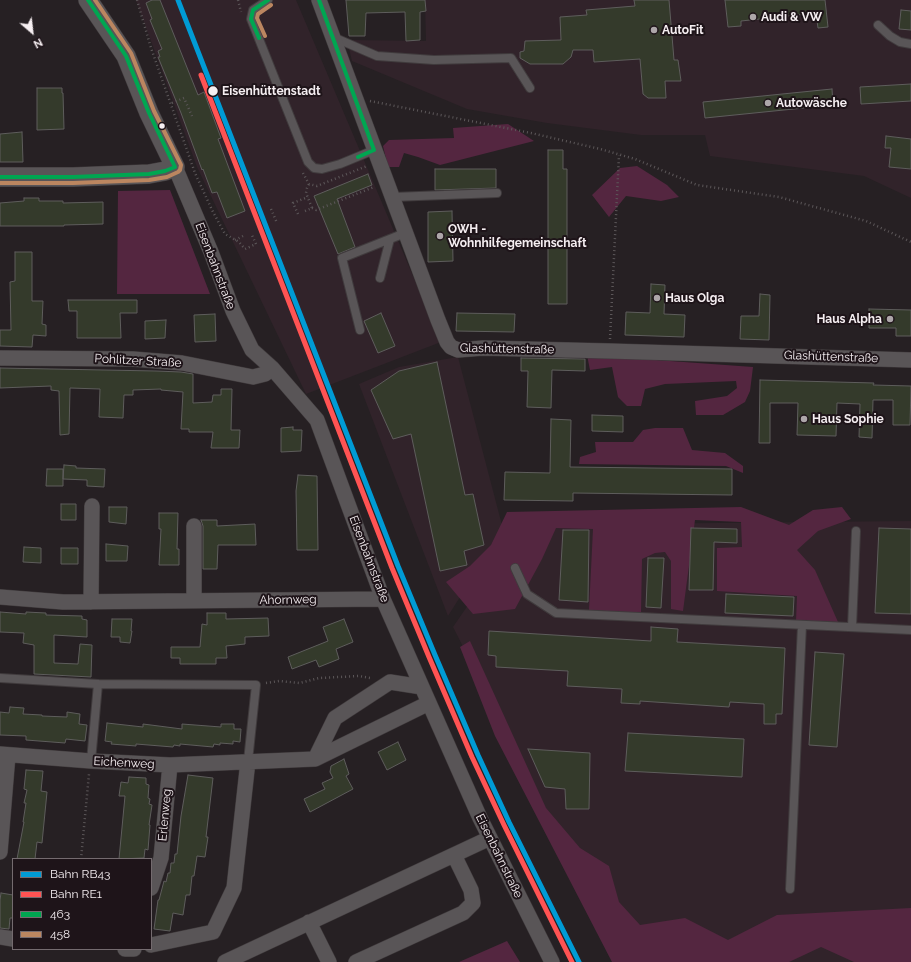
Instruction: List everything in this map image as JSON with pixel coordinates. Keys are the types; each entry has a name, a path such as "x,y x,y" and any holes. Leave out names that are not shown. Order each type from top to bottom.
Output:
{"street":[{"path":"0,177 73,177 149,174 165,171 175,167 149,113 134,72 126,56 88,0"},
{"name":"Glashüttenstraße","path":"319,0 334,37 405,233 438,320 451,348 458,350 483,348 911,360"},
{"name":"Eisenbahnstraße","path":"175,167 211,252 233,311 252,350 272,368 317,420 383,598 490,838 552,962"},
{"name":"Pohlitzer Straße","path":"0,358 133,359 182,363 254,377 265,374 272,368"},
{"path":"91,602 92,506"},
{"path":"194,526 194,601"},
{"name":"Ahornweg","path":"0,597 63,602 383,598"},
{"path":"315,759 335,718 390,682 422,687"},
{"name":"Eichenweg","path":"4,755 170,765 315,759 429,703"},
{"path":"0,852 4,755"},
{"path":"152,945 213,932 234,888 248,761"},
{"name":"Erlenweg","path":"152,885 161,858 170,765"},
{"path":"225,962 490,838"},
{"path":"356,962 462,913 473,903 471,890 454,855"},
{"path":"309,922 328,962"},
{"path":"0,938 12,938"}],"lane":[{"path":"268,0 253,10 251,19 308,162 314,168 322,169 376,156"},
{"path":"878,25 890,36 900,42 911,44"},
{"path":"334,37 377,56 434,60 511,58 530,88"},
{"path":"393,197 497,193"},
{"path":"360,330 342,258 405,233"},
{"path":"380,278 390,239"},
{"path":"852,627 856,532"},
{"path":"515,568 527,594 556,613 911,630"},
{"path":"790,889 802,625"},
{"path":"0,678 98,684 256,685 248,761"},
{"path":"91,761 98,684"}],"path":[{"path":"137,0 151,48 172,103 195,173 212,210 225,234 242,245 245,249 256,244 251,233"},
{"path":"172,103 184,98 192,116"},
{"path":"369,101 531,133 635,159 697,185 778,197 866,221 911,242"},
{"path":"609,351 619,155"},
{"path":"312,208 306,190 309,184 320,186 376,156"},
{"path":"305,211 312,208 316,210 387,181"},
{"path":"298,214 293,203 308,197"},
{"path":"271,209 277,223"},
{"path":"235,240 243,236"},
{"path":"256,685 279,681 300,684 319,678 359,676 390,682"},
{"path":"81,858 91,761"}],"shaded area":[{"path":"136,0 296,0 441,342 306,394 197,167"},
{"path":"425,0 911,0 911,198 864,176 710,156 705,135 641,135 547,123 467,109 352,61 347,40 426,41"},
{"path":"508,124 534,141 440,165 404,153 399,167 388,167 383,146 389,140 454,138 453,128"},
{"path":"637,166 667,185 679,197 661,201 626,196 609,217 592,195 620,168"},
{"path":"170,190 210,294 117,294 118,191"},
{"path":"587,355 753,367 750,391 745,402 723,415 696,415 695,401 727,396 737,388 736,381 665,384 645,389 641,406 627,406 618,397 612,367 590,370"},
{"path":"458,357 503,529 448,616 359,384 399,367"},
{"path":"655,428 683,428 692,450 725,453 743,466 743,473 726,466 579,464 580,457 596,452 595,442 633,442 643,430"},
{"path":"741,507 789,525 813,510 842,507 851,519 818,531 797,550 815,570 838,622 796,621 797,596 717,591 717,548 742,547 741,522 695,520 683,611 671,609 671,561 665,552 655,553 642,559 641,613 589,610 593,529 556,528 542,559 515,609 473,614 446,582 470,566 491,545 507,512"},
{"path":"911,521 911,962 624,962 453,627 523,525"},
{"path":"470,641 546,808 580,848 609,866 619,902 640,925 685,918 728,940 777,915 911,908 911,962 854,962 821,947 789,962 612,962 495,736 460,647"},
{"path":"507,941 520,962 459,962"}],"building":[{"path":"152,0 160,0 198,95 204,92 221,138 218,139 245,211 227,218 217,192 212,193 158,57 160,57 158,51 162,49 150,20 152,19 146,3"},
{"path":"346,0 425,0 426,11 420,12 420,40 406,41 405,12 366,13 365,36 349,36"},
{"path":"634,0 669,0 674,60 678,60 681,81 665,81 666,98 648,98 643,94 640,59 594,62 593,50 573,50 571,57 563,64 530,64 520,58 520,52 524,51 525,41 561,40 560,17 587,15 586,10 635,6"},
{"name":"Audi & VW","path":"725,0 825,0 828,27 818,28 816,13 741,21 741,26 728,27"},
{"path":"901,10 911,11 911,30 899,29"},
{"path":"911,84 911,101 861,104 860,87"},
{"path":"37,88 62,88 64,129 37,130"},
{"name":"Autowäsche","path":"832,89 833,105 705,118 703,102"},
{"path":"22,132 23,162 0,162 0,134"},
{"path":"886,136 911,139 911,169 889,167 891,148 885,148"},
{"path":"548,150 563,150 563,169 567,169 567,304 548,304"},
{"path":"435,169 496,169 496,188 435,190"},
{"path":"368,174 372,185 337,199 355,247 338,254 314,196"},
{"path":"24,198 39,198 39,201 63,201 63,203 103,202 103,224 64,226 0,226 0,203 24,201"},
{"name":"OWH - Wohnhilfegemeinschaft","path":"452,211 453,261 428,262 428,212"},
{"path":"15,252 32,252 32,301 43,301 42,324 46,325 46,336 33,335 32,347 0,346 0,330 11,330 10,282 15,281"},
{"name":"Haus Olga","path":"651,284 665,285 664,314 685,315 684,337 625,335 626,312 650,313"},
{"path":"760,294 770,295 769,340 740,339 741,316 759,316"},
{"path":"68,300 137,300 137,313 120,313 121,338 77,338 77,311 69,311"},
{"name":"Haus Alpha","path":"869,309 911,310 911,336 896,336 896,328 869,328"},
{"path":"381,313 395,346 378,353 364,321"},
{"path":"457,313 515,314 514,332 456,331"},
{"path":"215,314 216,341 195,342 194,315"},
{"path":"166,320 165,338 145,339 145,321"},
{"path":"521,358 585,359 585,371 552,370 551,408 527,407 528,371 521,371"},
{"path":"437,362 465,495 473,494 484,545 464,551 467,565 440,571 411,434 393,439 371,390 399,371"},
{"path":"0,368 156,371 193,374 193,403 212,402 213,395 221,395 221,389 232,389 231,430 240,430 239,448 211,448 213,432 189,432 189,429 181,429 183,392 161,389 133,390 133,395 124,395 123,418 99,417 100,389 70,388 69,434 60,435 59,391 51,390 51,386 0,388"},
{"path":"760,380 874,383 873,385 911,386 910,425 893,425 893,400 873,400 872,438 859,437 860,404 837,403 836,436 797,435 798,403 770,403 770,443 759,443"},
{"path":"592,415 623,416 623,432 592,431"},
{"path":"551,419 571,420 570,467 732,469 732,495 573,493 573,501 504,500 505,472 550,473"},
{"path":"293,427 293,430 302,430 301,451 281,452 281,428"},
{"path":"64,465 76,466 76,468 105,469 104,487 87,486 87,480 63,479"},
{"path":"47,469 63,469 63,486 46,486"},
{"path":"298,475 317,476 318,550 297,550 296,491"},
{"path":"61,504 76,504 76,520 61,520"},
{"path":"109,507 127,507 126,524 109,522"},
{"path":"159,513 178,513 177,549 179,549 179,565 159,565 161,529 159,529"},
{"path":"201,520 217,520 217,526 255,524 256,545 218,545 217,569 203,569 203,526"},
{"path":"691,528 737,529 737,543 714,542 713,590 689,590"},
{"path":"879,528 911,529 911,614 875,613"},
{"path":"563,530 589,530 588,602 559,600"},
{"path":"106,544 128,546 127,561 106,561"},
{"path":"24,547 41,548 41,563 23,562"},
{"path":"61,548 78,548 78,564 61,564"},
{"path":"648,558 664,558 661,608 646,607"},
{"path":"726,594 794,597 793,616 725,613"},
{"path":"0,612 26,614 26,612 46,613 46,615 82,616 82,619 87,620 87,637 54,635 54,663 78,664 80,644 92,645 91,677 34,674 34,645 23,643 24,633 0,632"},
{"path":"207,613 226,613 226,619 268,618 269,636 245,637 245,644 226,646 227,658 216,658 216,664 180,664 180,658 171,658 171,647 200,647 202,624 207,625"},
{"path":"112,619 132,619 130,643 120,642 120,637 111,637"},
{"path":"344,619 353,642 336,649 339,659 319,667 316,660 292,669 288,657 328,641 323,627"},
{"path":"651,627 678,629 677,642 785,648 782,714 776,714 776,724 764,724 764,704 730,702 729,707 640,701 640,704 621,703 622,689 567,686 568,671 496,667 496,656 488,655 489,631 651,641"},
{"path":"815,652 844,654 837,747 809,745"},
{"path":"10,707 24,708 23,714 42,716 67,717 67,712 80,714 79,724 87,725 85,741 66,739 65,743 26,740 26,736 0,735 0,712 9,713"},
{"path":"107,723 143,727 143,724 182,729 182,724 221,727 221,724 234,724 234,729 241,729 240,742 233,741 233,744 214,744 213,747 180,744 180,746 174,745 173,747 136,744 136,746 111,744 112,742 105,741"},
{"path":"628,733 744,739 742,777 625,771"},
{"path":"398,742 406,760 387,770 378,752"},
{"path":"528,749 590,753 589,809 566,809 565,789 545,787"},
{"path":"344,759 349,774 346,776 353,789 310,812 304,799 325,789 322,783 333,778 330,772 331,766"},
{"path":"26,770 43,771 41,791 47,792 42,843 37,842 35,858 17,858 26,803 24,803 27,790 24,789"},
{"path":"188,775 213,778 205,857 197,856 194,876 192,876 190,895 186,895 183,915 173,913 170,931 154,929 158,900 164,881 166,882 168,873 170,873 171,863 174,863 175,854 177,854 181,816"},
{"path":"129,777 146,778 146,784 149,785 148,798 150,799 149,804 152,805 149,825 148,850 145,849 144,858 119,858 125,796 119,796 121,782 128,783"},
{"path":"1,893 12,895 12,918 10,918 9,929 0,928"}],"rail line":[{"name":"RB43","path":"178,0 398,566 435,655 509,822 579,962"},
{"name":"RE1","path":"201,75 392,568 429,657 472,757 572,962"}],"transit line":[{"name":"463","path":"0,177 73,177 149,174 165,171 175,167 149,113 126,56 88,0"},
{"name":"458","path":"0,183 73,183 149,180 167,177 180,170 181,165 154,111 131,53 95,0"},
{"name":"463","path":"259,38 251,19 253,10 268,0"},
{"name":"463","path":"319,0 374,150 358,157"},
{"name":"458","path":"265,36 257,18 258,14 271,5"}],"place":[{"name":"Audi & VW","path":"753,17"},
{"name":"AutoFit","path":"654,30"},
{"name":"Eisenhüttenstadt","path":"213,91"},
{"name":"Autowäsche","path":"768,103"},
{"name":"OWH - Wohnhilfegemeinschaft","path":"440,236"},
{"name":"Haus Olga","path":"657,298"},
{"name":"Haus Alpha","path":"890,319"},
{"name":"Haus Sophie","path":"804,419"}]}
